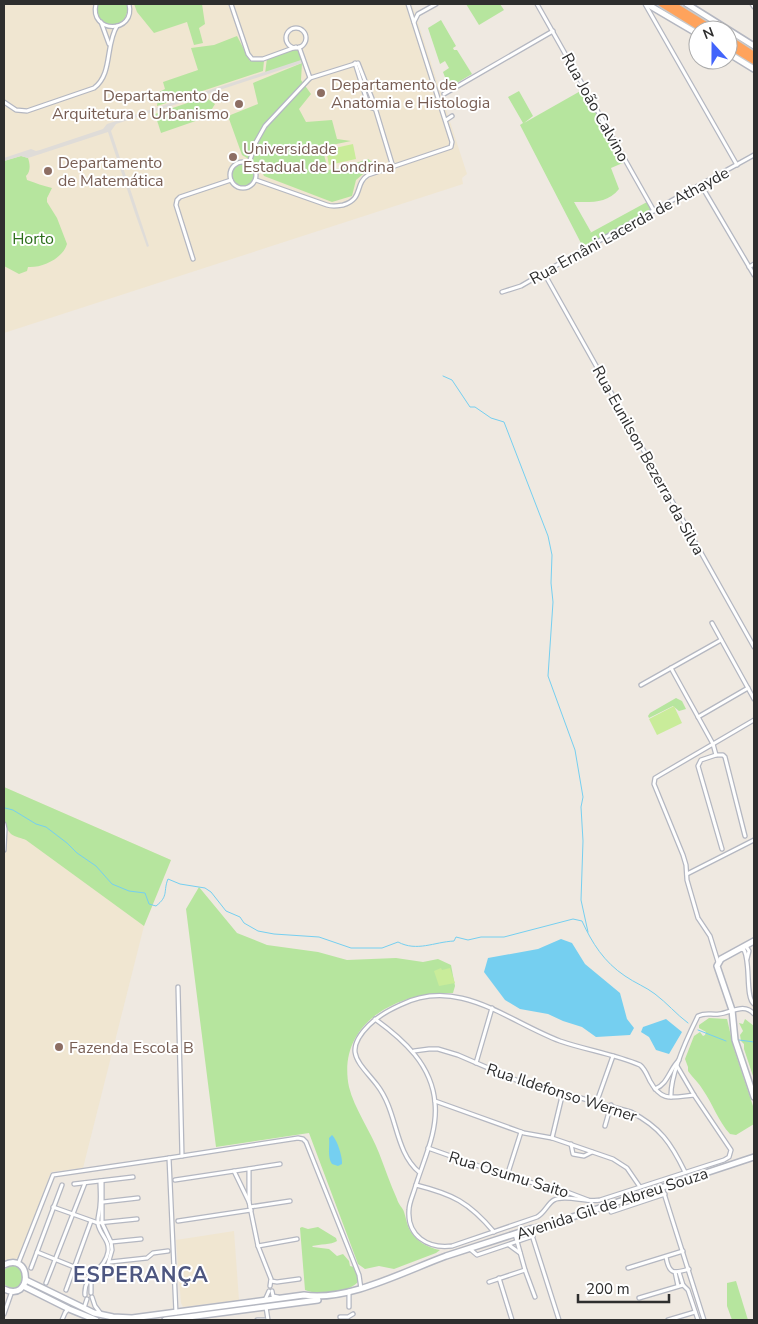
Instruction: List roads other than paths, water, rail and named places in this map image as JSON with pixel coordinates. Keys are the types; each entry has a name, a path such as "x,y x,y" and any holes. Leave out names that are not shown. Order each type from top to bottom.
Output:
{"highway":[{"path":"662,4 688,20"},
{"path":"672,4 698,20"},
{"path":"738,44 754,54"},
{"path":"738,51 754,61"}],"street":[{"path":"95,4 95,13 106,34 109,47"},
{"path":"101,22 106,26 122,24 128,17 130,4"},
{"path":"231,4 248,54 252,59 263,59 298,47 305,42 305,34 301,29 295,28 289,31 286,37 290,45 298,47"},
{"path":"256,180 335,207 350,203 356,199 362,180 366,176 451,147 452,142 446,120 408,4"},
{"path":"414,22 418,14 436,4"},
{"name":"Rua João Calvino","path":"537,4 654,211"},
{"path":"646,4 688,28"},
{"path":"646,4 737,165"},
{"path":"687,4 754,46"},
{"path":"4,102 12,108 27,111 90,91 100,83 104,76 112,34 117,26"},
{"path":"444,94 553,31"},
{"path":"298,47 310,78"},
{"path":"738,59 754,69"},
{"path":"250,163 241,162 233,167 231,180 235,186 243,188 250,186 256,180 256,172 250,163 256,142 265,126 310,78 355,64 370,107 375,109 393,167"},
{"path":"446,120 452,116"},
{"name":"Rua Ernâni Lacerda de Athayde","path":"502,292 521,286 754,155"},
{"path":"193,258 176,202 180,197 231,180"},
{"path":"702,185 754,275"},
{"path":"749,267 754,264"},
{"name":"Rua Eunilson Bezerra da Silva","path":"544,273 754,647"},
{"path":"712,623 754,699"},
{"path":"640,685 721,640"},
{"path":"671,668 706,732 716,755"},
{"path":"698,717 748,688"},
{"path":"754,720 660,775 656,778 654,784 683,855 698,918 710,936 718,962 718,971 732,1010 735,1040 754,1097"},
{"path":"706,732 712,745"},
{"path":"709,738 721,739"},
{"path":"722,849 698,766 701,760 716,755 723,755 725,757 745,836"},
{"path":"4,824 4,850"},
{"path":"687,874 754,840"},
{"path":"718,962 754,941"},
{"path":"743,948 749,951 746,962"},
{"path":"743,948 746,953 750,1000 754,1004"},
{"path":"178,987 182,1156"},
{"path":"749,989 754,988"},
{"path":"419,1172 404,1155 393,1116 382,1092 356,1058 354,1050 356,1043 366,1028 375,1019 409,1000 434,995 462,997 492,1008 560,1041 640,1065 661,1096 671,1097 694,1094"},
{"path":"476,1063 492,1008"},
{"path":"655,1089 665,1084 676,1066 698,1016 704,1013 720,1014 732,1010 748,1009 754,1014"},
{"path":"375,1019 395,1033 414,1051 429,1076 435,1101 434,1127 409,1208 410,1221 418,1235 429,1245 452,1246 537,1218 542,1215 554,1200 600,1200 724,1160 731,1154 730,1145 676,1066"},
{"name":"Rua Ildefonso Werner","path":"414,1051 438,1049 458,1055 516,1080 631,1112 655,1126 663,1134 675,1151 685,1172"},
{"path":"597,1101 613,1056"},
{"path":"671,1097 671,1086 676,1066"},
{"path":"552,1138 563,1092"},
{"path":"435,1101 520,1132 552,1138 620,1162 627,1168 640,1187"},
{"path":"605,1126 611,1105"},
{"path":"507,1176 520,1132"},
{"path":"18,1264 53,1175 298,1138 306,1142 357,1269 361,1289"},
{"path":"571,1144 572,1154 584,1156 592,1152"},
{"name":"Rua Osumu Saito","path":"427,1148 507,1176 567,1192 591,1201"},
{"name":"Avenida Gil de Abreu Souza","path":"165,1320 293,1303 349,1293 469,1249 754,1157"},
{"path":"169,1158 179,1318"},
{"path":"175,1180 280,1164"},
{"path":"248,1169 250,1206 258,1246 271,1281 265,1300"},
{"path":"234,1171 250,1206"},
{"path":"74,1184 133,1177"},
{"path":"84,1308 85,1286 103,1264 108,1252 108,1242 100,1223 101,1181"},
{"path":"46,1283 85,1183"},
{"path":"416,1184 450,1194 469,1206 494,1232"},
{"path":"31,1268 62,1185"},
{"path":"662,1187 704,1320"},
{"path":"567,1192 568,1199"},
{"path":"611,1212 664,1194"},
{"path":"102,1202 138,1198"},
{"path":"178,1221 250,1206 290,1201"},
{"path":"53,1207 100,1223 137,1219"},
{"path":"66,1290 91,1221"},
{"path":"100,1223 111,1242 112,1250 109,1262 103,1270 95,1275 91,1284 95,1306 102,1315"},
{"path":"530,1229 559,1320"},
{"path":"515,1234 525,1270 535,1296"},
{"name":"Avenida Gil de Abreu Souza","path":"469,1249 477,1255 533,1236"},
{"path":"111,1242 141,1239"},
{"path":"258,1246 297,1239"},
{"path":"508,1244 520,1253"},
{"path":"109,1262 147,1258 153,1253 168,1251"},
{"path":"36,1252 95,1275"},
{"path":"628,1268 683,1252"},
{"path":"666,1257 667,1266 670,1270 677,1272 688,1269"},
{"path":"4,1265 18,1264 25,1272 26,1280 23,1286 12,1292 4,1314"},
{"path":"489,1282 525,1270"},
{"path":"677,1272 683,1285 688,1290 698,1320"},
{"path":"677,1272 678,1286"},
{"path":"499,1278 512,1320"},
{"path":"271,1281 299,1279"},
{"name":"Avenida Gil de Abreu Souza","path":"26,1280 102,1315 132,1318 300,1295 316,1297 349,1293"},
{"path":"639,1298 683,1285"},
{"path":"23,1286 87,1319 96,1320"},
{"path":"4,1289 12,1292"},
{"path":"270,1289 273,1296 281,1298"},
{"path":"349,1293 349,1307"},
{"path":"293,1303 301,1299 300,1295"},
{"path":"257,1320 266,1320 266,1306"},
{"path":"62,1320 64,1313 69,1309"},
{"path":"668,1320 695,1312"},
{"path":"340,1317 348,1318 353,1314"},
{"path":"87,1319 92,1315 102,1315"}],"water":[{"path":"561,939 572,943 585,964 620,993 627,1019 634,1028 630,1035 596,1037 582,1027 548,1014 520,1009 505,1000 484,972 488,958 538,949"},
{"path":"666,1019 682,1032 669,1054 656,1050 649,1037 641,1032 643,1027"},
{"path":"332,1135 338,1144 342,1158 342,1164 338,1166 332,1164 330,1158 329,1138"}],"waterway":[{"path":"443,376 452,380 470,407 475,407 491,418 504,422 548,536 552,555 551,583 553,602 548,676 575,750 583,797 581,807 583,841 581,900 588,932"},
{"path":"5,808 13,810 36,824 46,827 96,866 112,884 129,891 145,893 149,904 156,906 163,899 168,879 180,884 205,888 211,892 226,911 240,917 244,923 258,931 319,937 351,948 382,948 398,942 405,945 419,946 454,941 456,937 468,940 481,937 504,937 573,919 582,921 594,944 611,965 655,994 688,1023"},
{"path":"698,1030 726,1041"},
{"path":"739,1040 754,1042"}],"place":[{"name":"Departamento de Anatomia e Histologia","path":"321,93"},
{"name":"Departamento de Arquitetura e Urbanismo","path":"239,104"},
{"name":"Universidade Estadual de Londrina","path":"233,157"},
{"name":"Departamento de Matemática","path":"48,171"},
{"name":"Fazenda Escola B","path":"59,1047"}],"district":[{"name":"ESPERANÇA","path":"141,1275"}],"park label":[{"name":"Horto","path":"33,238"}]}
